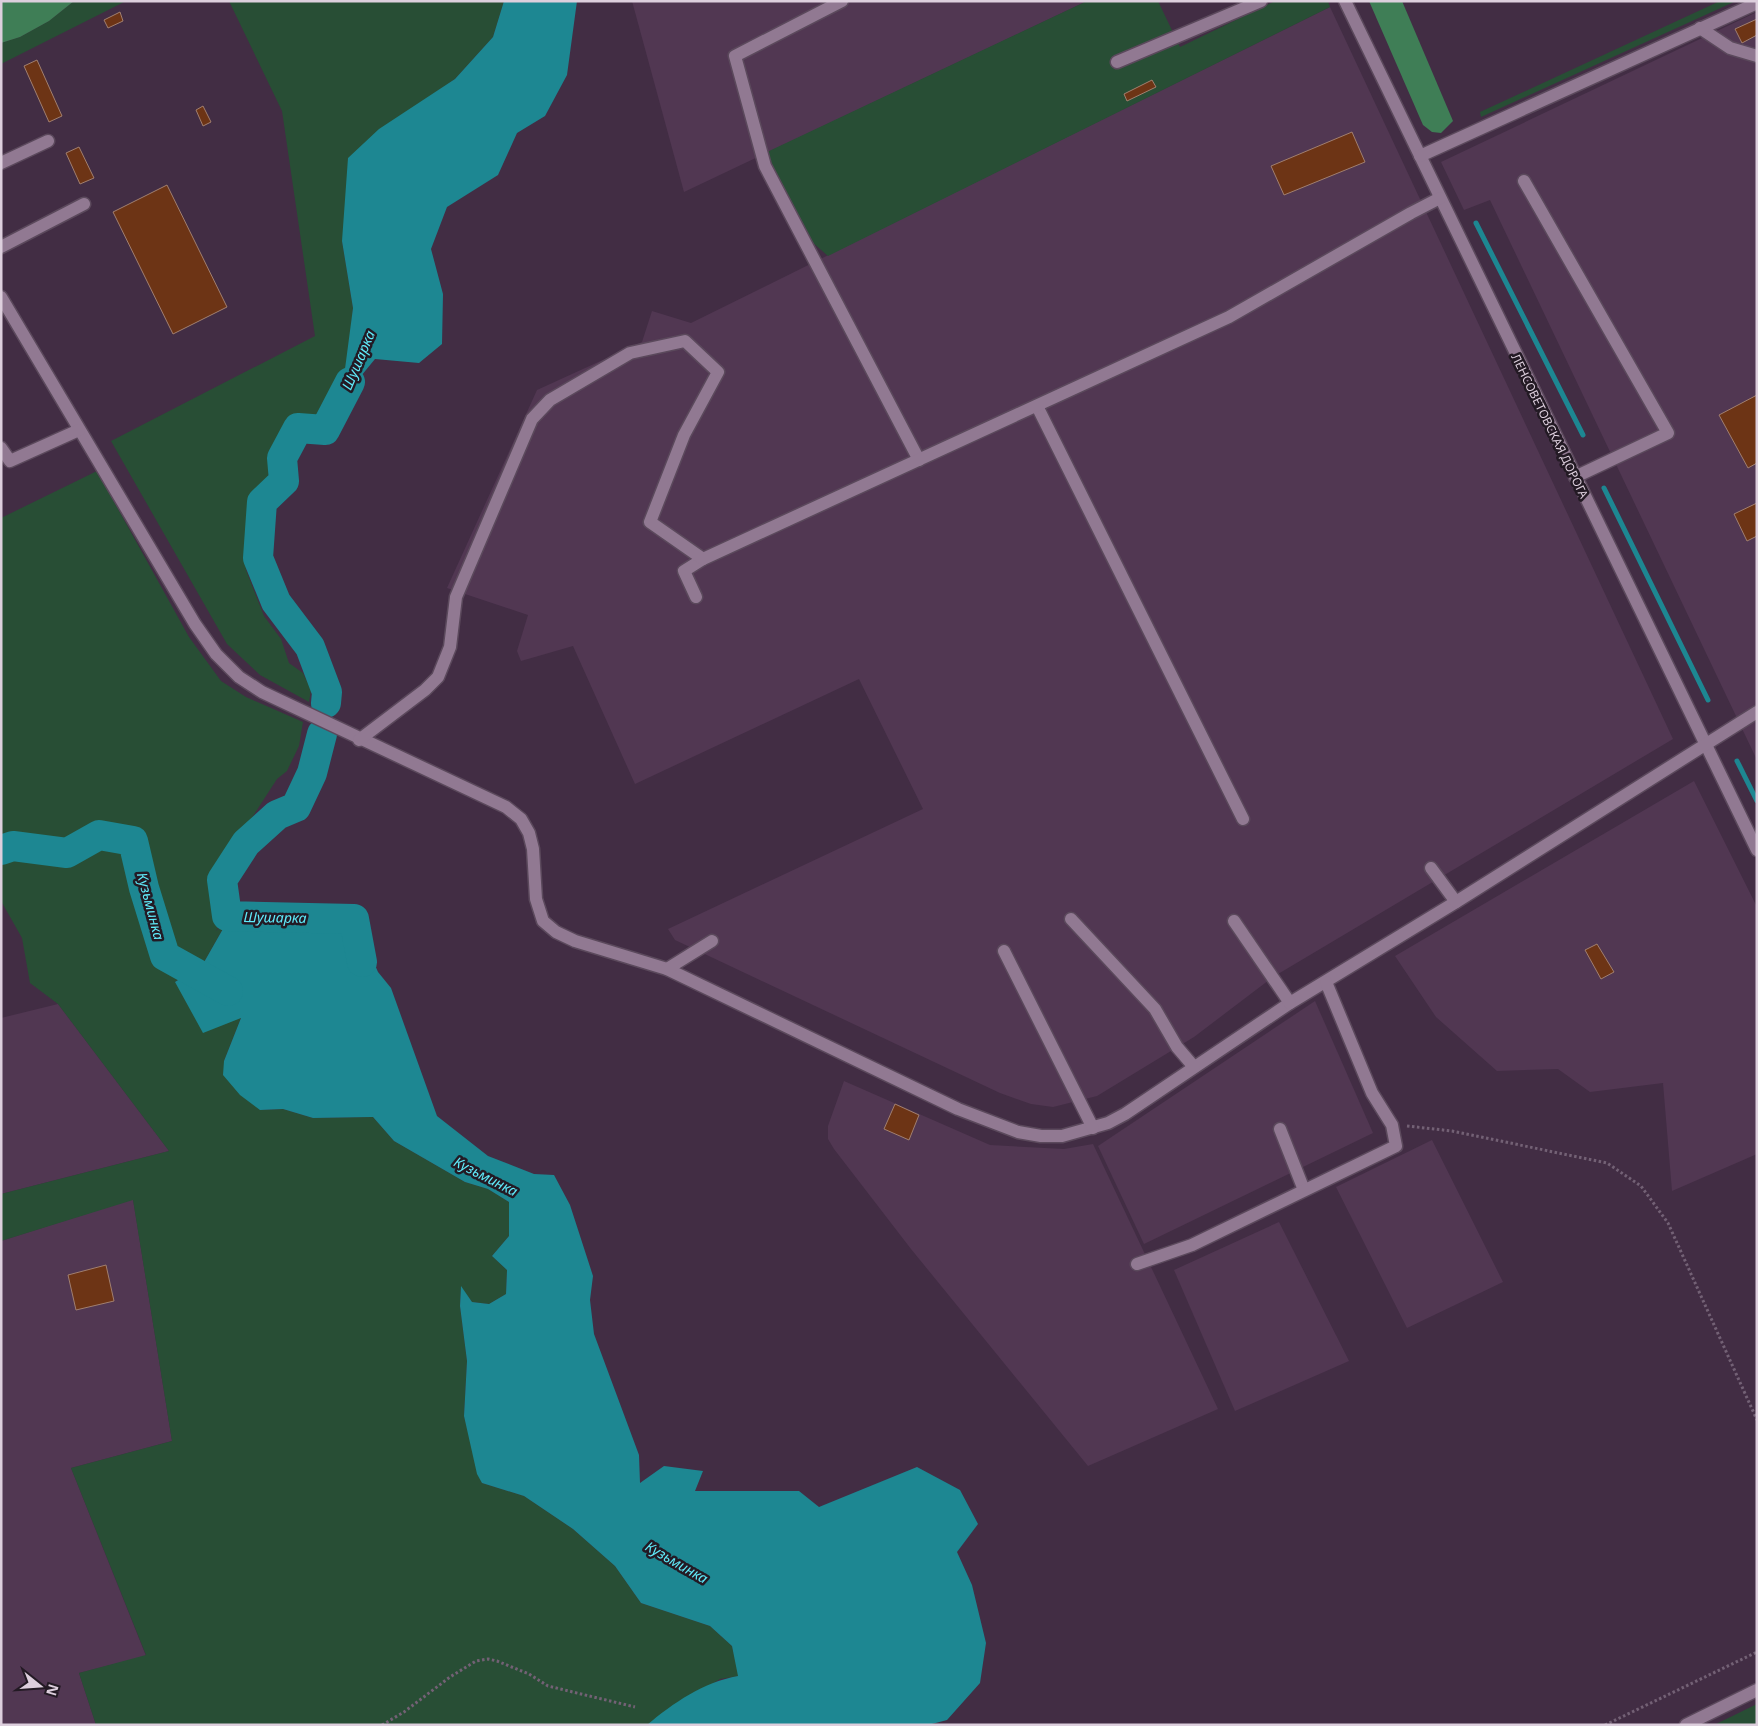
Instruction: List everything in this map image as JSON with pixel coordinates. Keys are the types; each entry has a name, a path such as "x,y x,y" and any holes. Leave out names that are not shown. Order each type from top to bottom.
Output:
{"street":[{"path":"842,1 735,56 765,166 919,460"},
{"path":"1117,62 1261,1"},
{"name":"ЛЕНСОВЕТОВСКАЯ ДОРОГА","path":"1345,1 1704,745 1757,850"},
{"path":"1420,156 1757,3"},
{"path":"1700,28 1730,48 1757,56"},
{"path":"1,163 48,141"},
{"path":"1524,181 1668,433 1575,477"},
{"path":"696,597 684,571 703,559 1229,317 1410,213 1440,198"},
{"path":"1,247 84,204"},
{"path":"1,297 194,624 216,654 239,677 262,692 359,740 506,807 521,819 529,833 533,849 536,899 543,921 556,932 575,941 667,970 991,1123 1042,1136 1062,1136 1093,1128 1125,1114 1290,1003 1456,902 1757,712"},
{"path":"359,740 425,690 442,670 450,647 456,597 532,420 550,400 630,353 686,341 718,372 684,435 650,522 703,559"},
{"path":"1037,406 1242,819"},
{"path":"1,448 10,461 79,430"},
{"path":"1432,868 1456,902"},
{"path":"1071,919 1154,1009 1177,1047 1194,1067"},
{"path":"1234,920 1290,1003"},
{"path":"667,970 712,941"},
{"path":"1004,951 1093,1128"},
{"path":"1137,1264 1192,1245 1396,1146 1392,1125 1372,1093 1326,982"},
{"path":"1280,1129 1304,1190"},
{"path":"1686,1725 1757,1690"}],"path":[{"path":"1392,1125 1452,1131 1607,1163 1641,1186 1668,1223 1757,1420"},
{"path":"1605,1725 1757,1652"},
{"path":"382,1725 404,1712 450,1677 476,1661 488,1660 497,1661 529,1674 548,1686 636,1707"}],"shaded area":[{"path":"632,1 1087,1 684,192"},
{"path":"1330,7 1673,739 1273,977 1194,1037 1097,1096 1053,1107 1031,1104 1000,1093 675,940 668,929 923,809 859,679 635,784 573,646 521,661 517,651 528,615 447,588 537,390 642,342 652,311 691,323"},
{"path":"1757,12 1757,760 1490,200 1464,210 1441,162"},
{"path":"1694,781 1757,907 1757,1154 1672,1191 1663,1083 1590,1092 1558,1069 1497,1071 1436,1017 1395,956"},
{"path":"1315,1001 1373,1133 1144,1244 1098,1146"},
{"path":"58,1004 169,1151 1,1194 1,1018"},
{"path":"844,1081 990,1145 1064,1149 1093,1144 1218,1409 1088,1466 911,1249 834,1149 828,1139 828,1126"},
{"path":"1432,1140 1503,1282 1407,1328 1336,1187"},
{"path":"133,1199 172,1441 71,1468 146,1656 79,1673 96,1725 1,1725 1,1241"},
{"path":"1279,1222 1349,1361 1235,1411 1174,1270"}],"green space":[{"path":"1,1 74,1 49,21 20,37 1,43"},
{"path":"74,1 126,1 1,64 1,43 20,37 49,21"},
{"path":"229,1 504,1 493,37 455,79 423,101 342,241 353,308 343,384 327,416 319,424 294,418 282,428 268,456 269,474 252,503 245,533 246,570 264,616 281,639 289,663 303,673 311,690 309,702 260,675 227,644 111,441 315,336 282,111"},
{"path":"1087,1 1158,1 1180,47 1275,1 1328,1 1330,7 828,256 812,242 772,167 767,152"},
{"path":"1369,1 1402,1 1453,121 1441,133 1432,132 1423,125"},
{"path":"1720,1 1736,1 1481,117 1480,112"},
{"path":"97,471 189,637 221,681 246,697 303,722 299,746 287,771 277,779 246,827 266,837 245,856 232,858 234,871 226,880 222,921 216,931 228,920 203,964 175,982 241,1018 224,1061 260,1110 283,1109 313,1118 373,1117 394,1141 465,1182 488,1189 509,1202 509,1236 492,1256 507,1270 506,1294 489,1304 472,1302 461,1287 460,1306 467,1361 464,1416 482,1483 524,1496 573,1529 615,1566 641,1603 710,1626 732,1646 739,1676 720,1679 647,1725 96,1725 79,1673 146,1655 71,1468 172,1441 133,1200 1,1241 1,1194 169,1151 58,1004 30,983 22,938 1,901 1,518"},
{"path":"1757,1704 1757,1725 1714,1725"}],"water":[{"path":"504,1 577,1 567,75 545,116 517,133 498,175 447,207 431,249 443,294 442,344 419,363 375,359 352,387 336,420 327,416 343,384 353,308 342,241 348,158 379,129 455,79 493,37"},
{"path":"228,920 356,922 378,972 391,988 437,1116 488,1156 534,1174 554,1175 570,1205 593,1276 590,1300 594,1334 639,1455 640,1483 664,1466 703,1471 695,1491 799,1491 819,1507 917,1467 960,1490 978,1524 957,1552 972,1585 986,1643 980,1683 947,1720 928,1725 647,1725 689,1694 713,1683 738,1676 732,1646 710,1626 641,1603 615,1566 573,1529 524,1496 482,1483 477,1474 464,1416 467,1361 460,1306 461,1286 472,1302 489,1304 506,1294 507,1270 492,1256 509,1236 509,1202 488,1189 465,1182 394,1141 373,1117 313,1118 283,1109 260,1110 240,1095 223,1075 224,1061 241,1018 203,1033 175,982 203,964"}],"building":[{"path":"120,12 123,21 108,28 104,20"},
{"path":"1757,19 1757,35 1742,43 1735,29"},
{"path":"37,60 62,116 49,122 24,66"},
{"path":"1152,80 1156,87 1127,101 1124,94"},
{"path":"203,106 211,122 203,126 196,110"},
{"path":"1352,132 1365,162 1284,195 1271,166"},
{"path":"79,147 94,178 80,184 66,153"},
{"path":"167,185 227,307 173,334 113,212"},
{"path":"1757,395 1757,463 1748,468 1719,415"},
{"path":"1757,503 1757,536 1747,541 1734,514"},
{"path":"1597,944 1614,972 1601,979 1585,950"},
{"path":"895,1104 919,1115 909,1140 884,1129"},
{"path":"106,1265 114,1301 76,1310 68,1275"}],"waterway":[{"path":"1476,223 1583,435"},
{"name":"Шушарка","path":"326,703 327,692 310,647 276,602 258,558 262,502 284,481 282,458 298,428 325,430 350,382"},
{"path":"1604,488 1708,700"},
{"name":"Шушарка","path":"322,734 312,773 296,807 277,815 246,843 222,880 227,916 354,919 362,962"},
{"path":"1737,761 1757,801"},
{"name":"Кузьминка","path":"1,850 13,846 67,853 99,835 133,841 144,888 165,956 228,991"}]}
